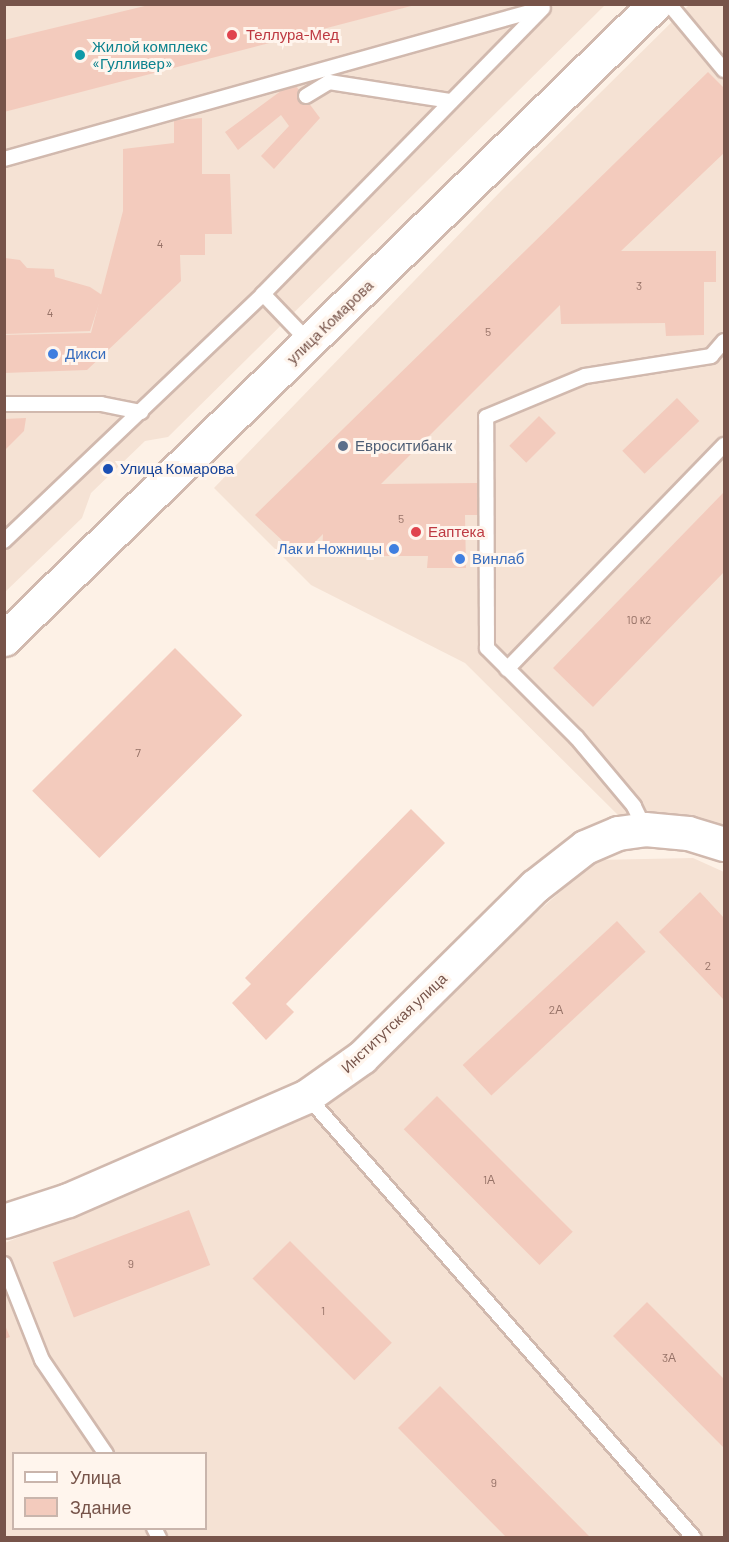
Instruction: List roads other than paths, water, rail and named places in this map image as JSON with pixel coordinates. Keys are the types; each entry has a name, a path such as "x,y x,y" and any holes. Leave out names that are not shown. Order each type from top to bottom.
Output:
{"street":[{"name":"улица Комарова","path":"4,639 655,6"},
{"name":"Институтская улица","path":"4,1221 68,1200 307,1096 362,1057 565,860 602,838 645,829 688,833 724,843"}],"lane":[{"path":"4,541 263,294 545,6"},
{"path":"4,159 545,6"},
{"path":"655,6 724,70"},
{"path":"306,96 329,82 450,101"},
{"path":"263,294 310,343"},
{"path":"645,829 634,806 576,737 487,648 486,417 585,376 711,356 724,341"},
{"path":"4,404 100,404 141,412"},
{"path":"507,669 724,445"},
{"path":"307,1096 694,1538"},
{"path":"4,1264 42,1360 105,1452"}],"place":[{"name":"Теллура-Мед","path":"232,35"},
{"name":"Жилой комплекс «Гулливер»","path":"80,55"},
{"name":"Дикси","path":"53,354"},
{"name":"Евроситибанк","path":"343,446"},
{"name":"Улица Комарова","path":"108,469"},
{"name":"Еаптека","path":"416,532"},
{"name":"Лак и Ножницы","path":"394,549"},
{"name":"Винлаб","path":"460,559"}]}
